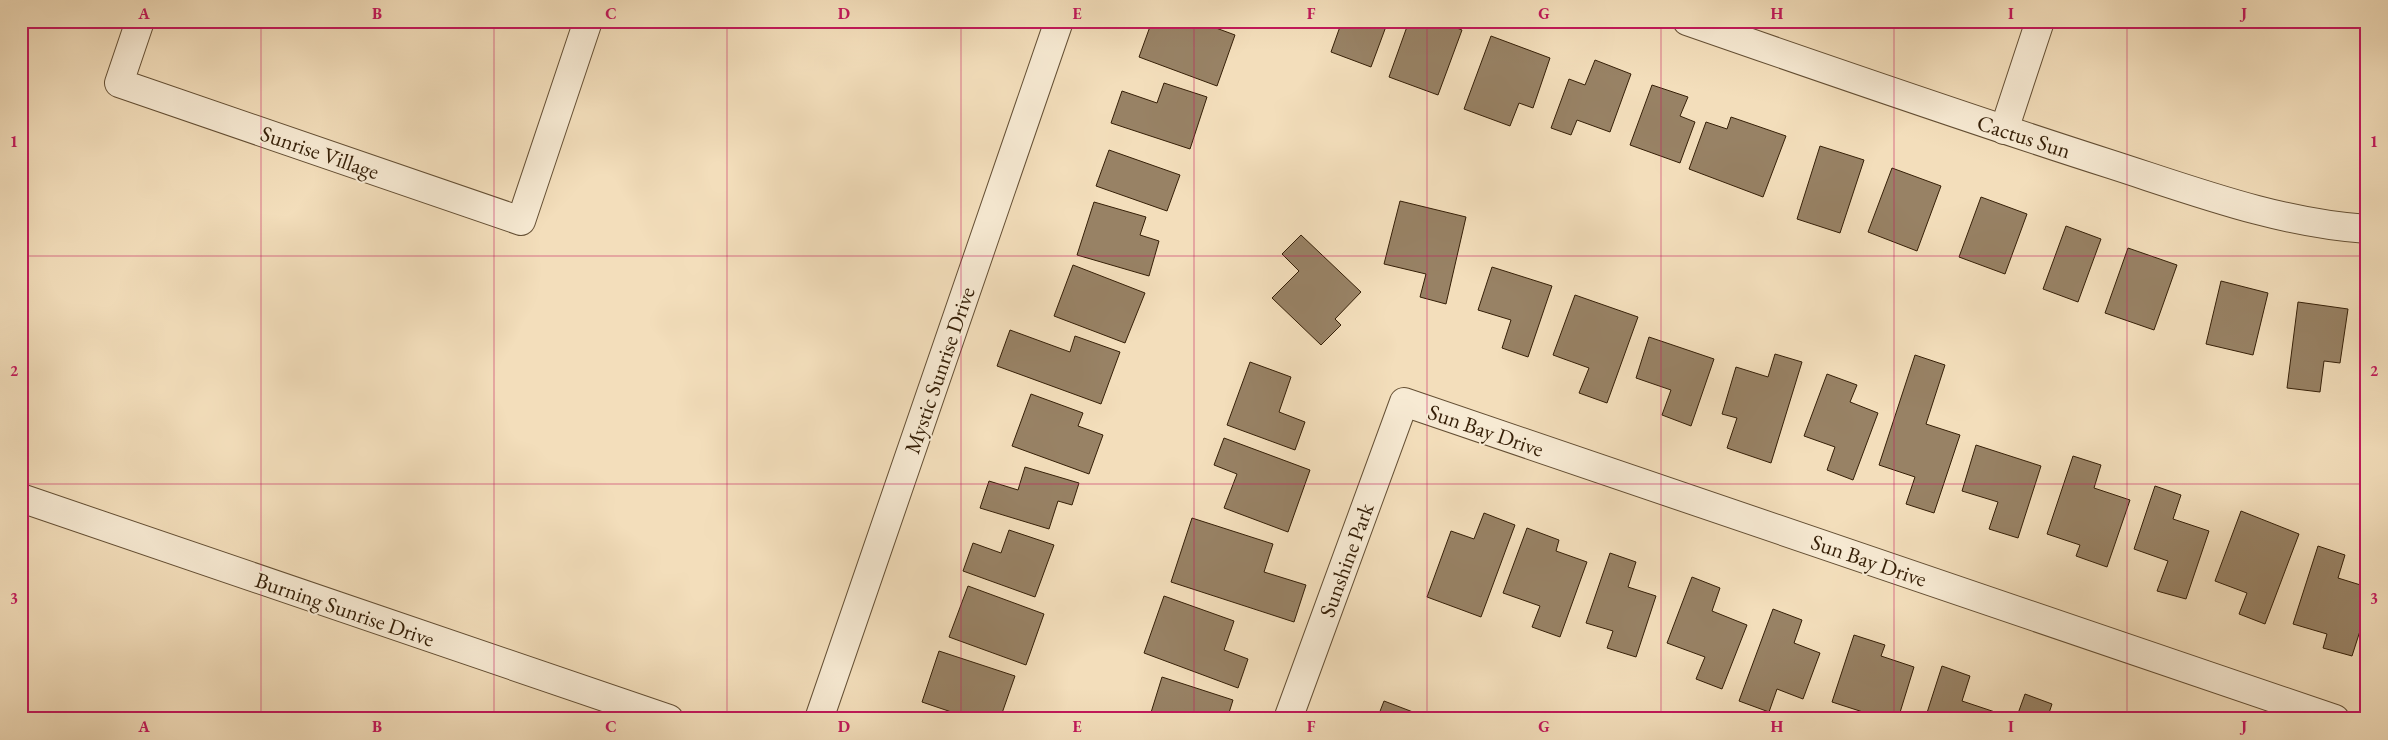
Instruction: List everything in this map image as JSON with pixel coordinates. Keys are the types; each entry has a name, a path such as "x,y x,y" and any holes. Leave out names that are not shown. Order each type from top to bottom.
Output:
{"street":[{"name":"Sunrise Village","path":"140,21 119,83 521,221 588,21"},
{"name":"Mystic Sunrise Drive","path":"819,719 1058,21"},
{"name":"Cactus Sun","path":"1687,21 2004,130 2221,200 2285,218 2367,229"},
{"path":"2004,130 2040,21"},
{"name":"Sunshine Park","path":"1288,719 1404,402"},
{"name":"Sun Bay Drive","path":"1404,402 2335,719"},
{"name":"Burning Sunrise Drive","path":"21,498 669,719"}],"building":[{"path":"1152,21 1197,21 1235,35 1217,86 1139,57"},
{"path":"1342,21 1388,21 1371,67 1331,52"},
{"path":"1409,21 1439,21 1462,30 1438,95 1389,77"},
{"path":"1491,36 1550,58 1533,108 1519,103 1510,126 1464,109"},
{"path":"1595,60 1631,74 1610,132 1577,120 1571,135 1551,128 1569,79 1585,85"},
{"path":"1164,83 1207,97 1190,149 1111,123 1122,91 1157,103"},
{"path":"1652,85 1688,97 1680,116 1695,122 1680,163 1630,145"},
{"path":"1731,117 1786,136 1763,197 1689,169 1706,122 1727,129"},
{"path":"1820,146 1864,160 1840,233 1797,219"},
{"path":"1109,150 1180,175 1167,211 1096,186"},
{"path":"1892,168 1941,186 1917,251 1868,232"},
{"path":"1981,197 2027,214 2005,274 1959,257"},
{"path":"1400,201 1466,217 1446,304 1420,297 1426,274 1384,264"},
{"path":"1094,202 1146,217 1140,235 1159,241 1149,276 1077,255"},
{"path":"2066,226 2101,239 2078,302 2043,289"},
{"path":"1301,235 1361,292 1335,319 1341,325 1321,345 1272,298 1299,271 1282,254"},
{"path":"2128,248 2177,265 2154,330 2105,313"},
{"path":"1073,265 1145,293 1125,343 1054,316"},
{"path":"1492,267 1552,286 1528,357 1502,348 1511,320 1478,310"},
{"path":"2221,281 2268,293 2253,355 2206,344"},
{"path":"1575,295 1638,317 1607,403 1579,393 1589,368 1553,355"},
{"path":"2298,302 2348,309 2340,363 2324,361 2320,392 2287,388"},
{"path":"2360,328 2367,328 2367,389 2363,390"},
{"path":"1010,330 1070,352 1075,336 1120,352 1101,404 997,366"},
{"path":"1649,337 1714,359 1691,426 1662,415 1671,390 1636,378"},
{"path":"1775,354 1802,362 1771,463 1727,448 1737,418 1722,414 1736,367 1768,377"},
{"path":"1915,355 1945,365 1926,424 1960,435 1934,513 1906,504 1915,477 1879,465"},
{"path":"1250,362 1291,377 1279,412 1305,422 1295,450 1227,425"},
{"path":"1827,374 1857,385 1850,402 1878,413 1853,480 1827,470 1835,447 1804,436"},
{"path":"1031,394 1083,413 1078,426 1103,435 1089,474 1012,446"},
{"path":"1224,438 1310,470 1288,532 1224,508 1237,474 1214,465"},
{"path":"1976,445 2041,466 2018,538 1989,529 1998,502 1962,491"},
{"path":"2073,456 2101,465 2094,488 2130,500 2107,567 2076,556 2080,545 2047,534"},
{"path":"1025,467 1079,483 1072,505 1058,501 1049,529 980,508 989,481 1018,490"},
{"path":"2155,486 2181,495 2173,519 2209,531 2186,599 2157,591 2168,561 2134,549"},
{"path":"2241,511 2299,534 2265,624 2239,614 2247,593 2215,581"},
{"path":"1484,513 1515,525 1481,617 1427,597 1451,531 1474,539"},
{"path":"1192,518 1273,544 1264,572 1306,585 1294,622 1171,582"},
{"path":"1527,528 1559,540 1556,551 1587,562 1560,637 1532,627 1540,606 1503,593"},
{"path":"1009,530 1054,545 1035,597 963,571 973,543 1001,553"},
{"path":"2318,546 2345,555 2338,578 2367,587 2367,609 2352,656 2323,648 2327,634 2293,624"},
{"path":"1610,553 1636,562 1628,587 1656,596 1636,657 1607,648 1613,631 1586,623"},
{"path":"1692,577 1720,588 1712,611 1747,625 1722,689 1696,679 1705,657 1667,643"},
{"path":"968,586 1044,614 1026,665 949,637"},
{"path":"1164,596 1234,621 1224,650 1248,659 1238,688 1144,653"},
{"path":"1773,609 1802,620 1794,643 1820,653 1803,699 1777,689 1769,712 1739,701"},
{"path":"1854,635 1885,645 1881,656 1914,667 1898,719 1865,719 1866,713 1832,702"},
{"path":"939,651 1015,676 1000,719 972,719 922,702"},
{"path":"1942,666 1970,676 1962,701 1998,713 1996,719 1925,719"},
{"path":"1162,677 1233,700 1227,719 1149,719"},
{"path":"2025,694 2052,704 2047,719 2016,719"},
{"path":"1384,701 1413,712 1410,719 1377,719"}]}
